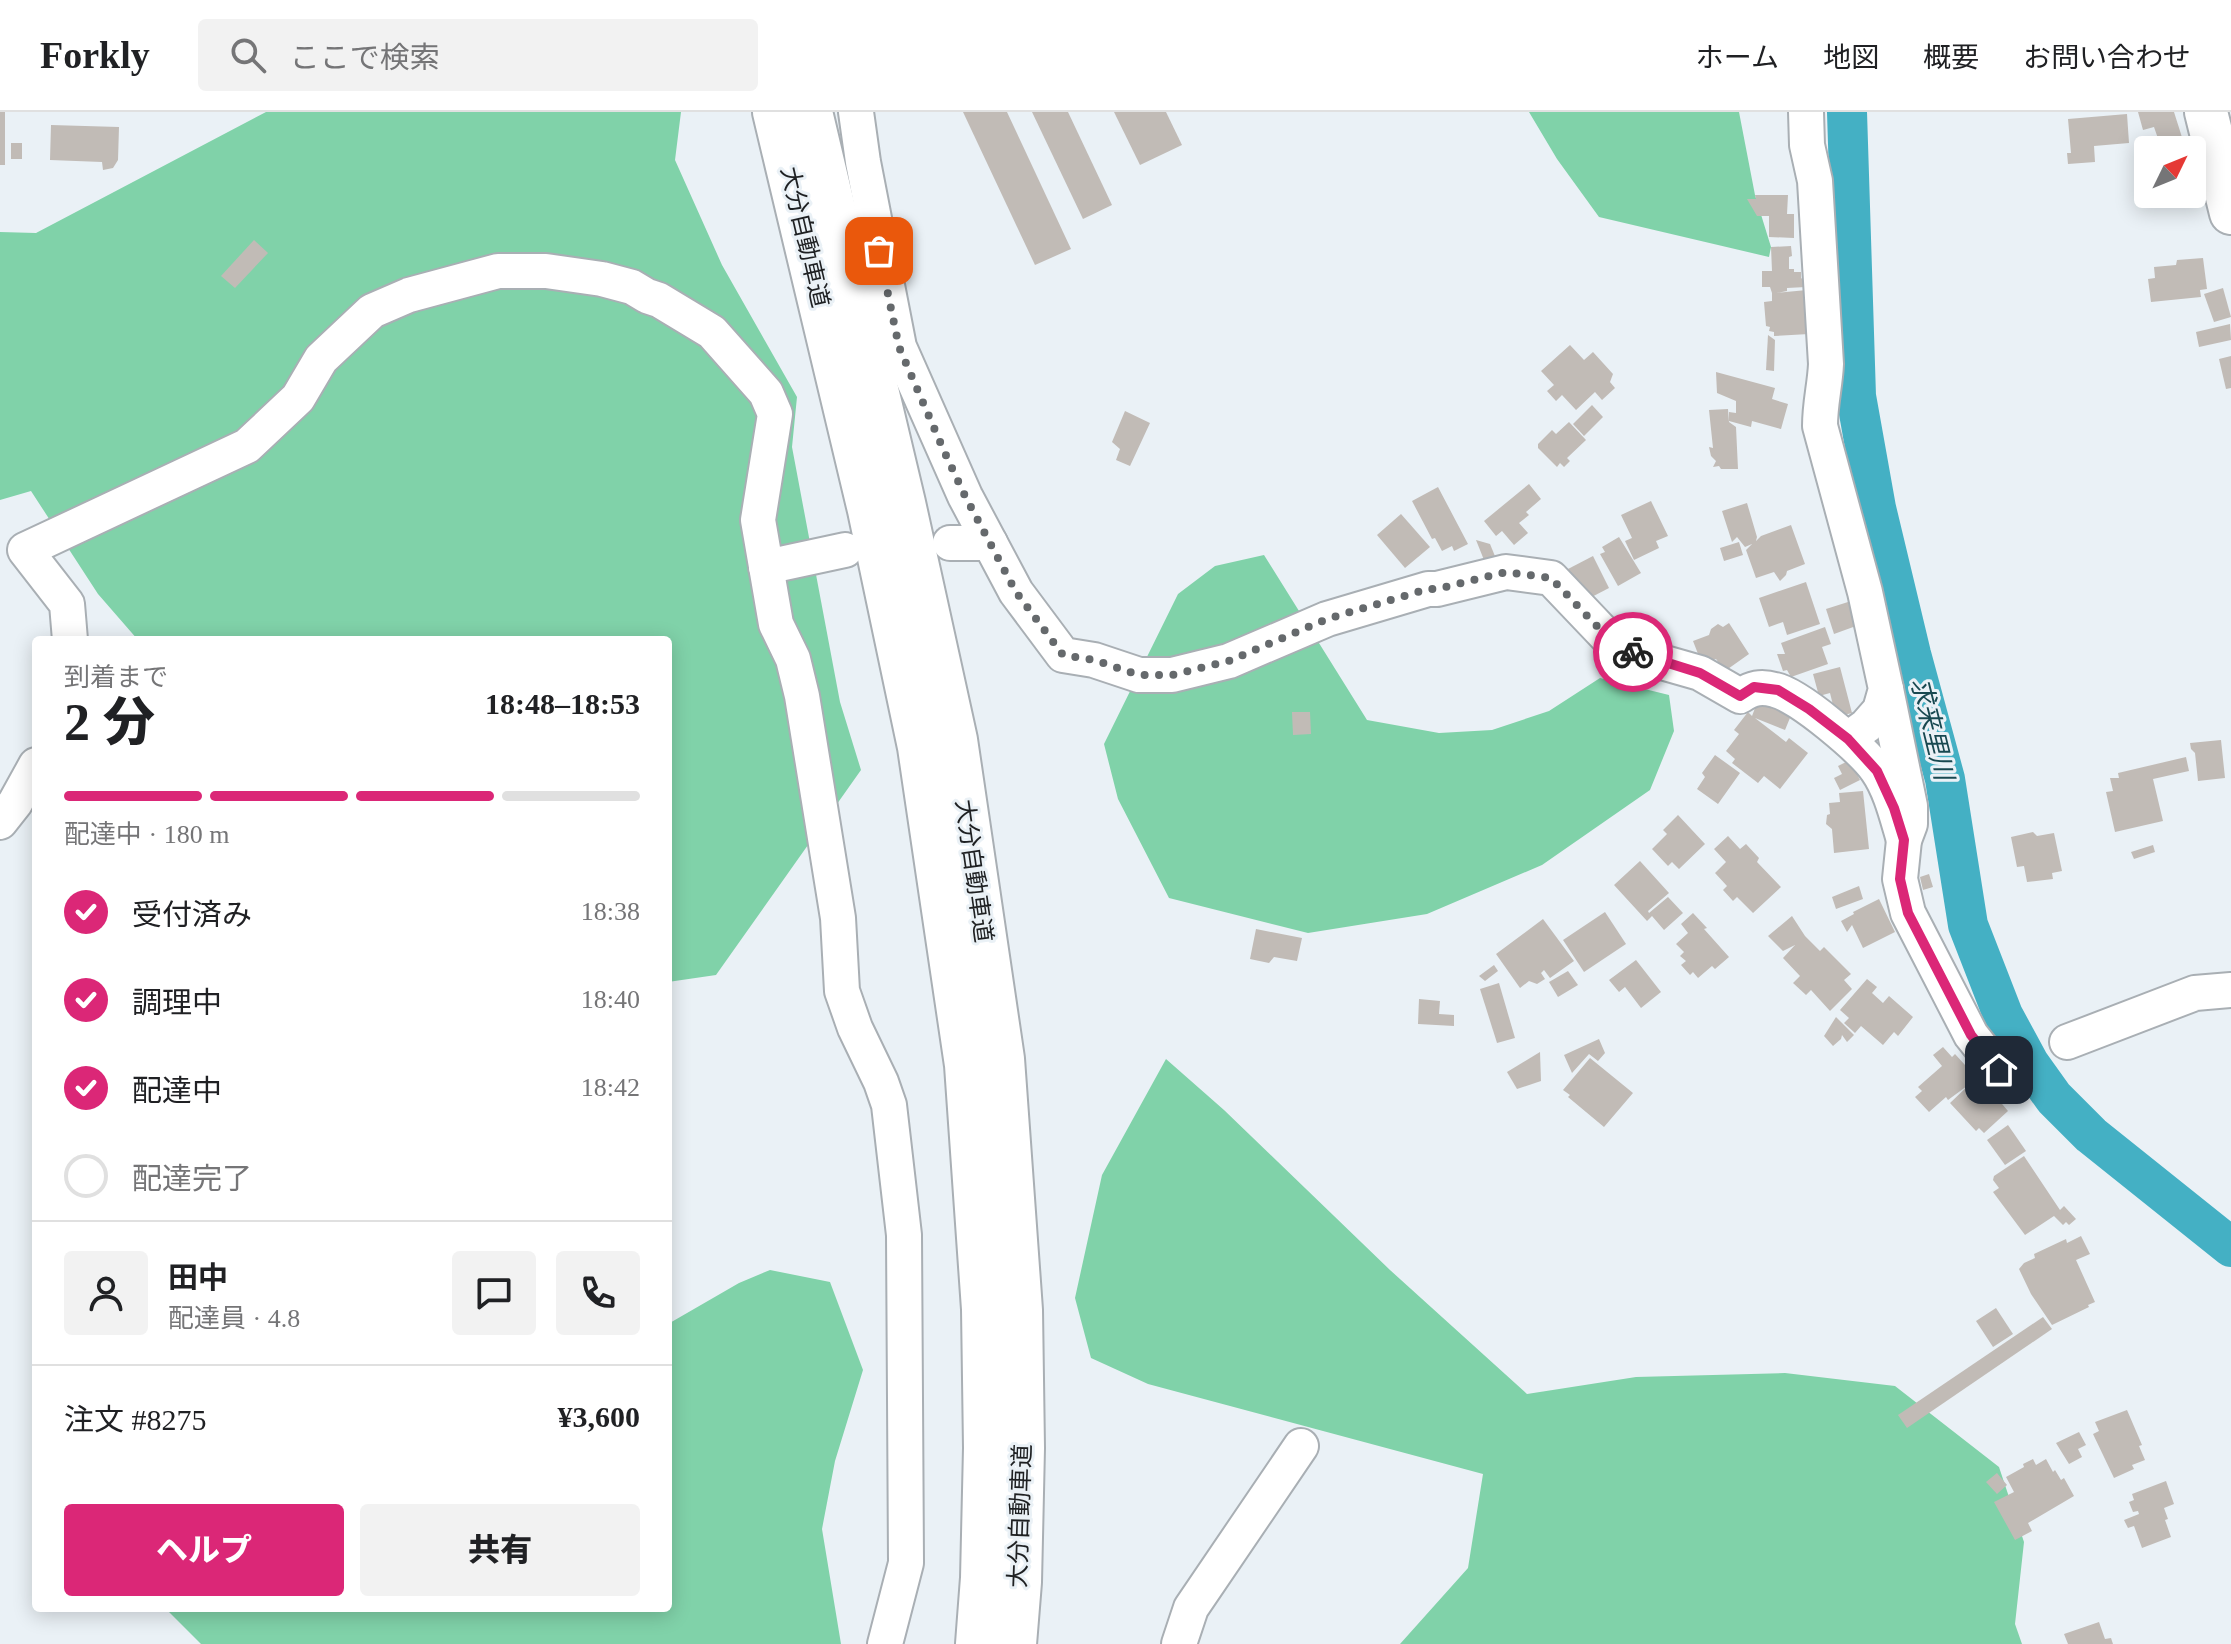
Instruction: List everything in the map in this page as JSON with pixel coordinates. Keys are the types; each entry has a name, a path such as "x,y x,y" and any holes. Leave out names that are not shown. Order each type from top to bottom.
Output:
{"highway":[{"name":"大分自動車道","path":"775,112 870,510 920,747 967,1065 985,1340 986,1448 978,1644"},
{"name":"大分自動車道","path":"810,112 903,503 955,740 1002,1059 1020,1310 1022,1448 1019,1582 1014,1644"}],"main road":[{"path":"2206,112 2231,213"}],"street":[{"path":"856,112 865,177 899,347 944,451 1016,592 1063,655 1094,660 1139,675 1172,675 1229,661 1327,619 1428,589 1506,572 1551,578 1612,642 1644,657 1700,673 1740,696 1754,687 1778,690 1809,709 1848,739 1877,771 1904,840"},
{"path":"1806,112 1807,145 1815,181 1826,364 1820,426 1865,592 1910,806 1910,824 1904,840 1900,879 1908,913 1971,1035 1999,1070"},
{"path":"70,636 67,604 25,550 247,446 298,398 321,359 372,311 409,295 498,271 546,271 632,287 712,332 766,393 775,414 758,520 776,624 793,659 802,696 838,918 842,991 889,1105 904,1235 906,1563 885,1644"},
{"path":"950,543 990,543"},
{"path":"766,567 845,550"},
{"path":"1848,739 1866,726 1880,710 1886,689"},
{"path":"0,822 32,772"},
{"path":"2067,1042 2195,993 2231,990"},
{"path":"1179,1644 1191,1608 1301,1446"}],"green space":[{"path":"266,112 681,112 675,160 722,265 797,397 792,447 840,702 861,770 716,975 672,981 672,636 135,636 98,594 31,491 0,500 0,232 36,233"},
{"path":"1529,112 1739,112 1755,195 1771,247 1769,257 1599,217 1557,159"},
{"path":"1264,555 1367,720 1439,733 1492,730 1549,711 1600,678 1669,695 1674,731 1650,790 1542,865 1427,914 1308,933 1169,898 1118,799 1104,744 1178,594 1215,566"},
{"path":"1166,1059 1527,1394 1636,1377 1785,1373 1895,1386 1999,1467 2024,1542 2015,1624 2022,1644 1400,1644 1468,1568 1483,1474 1148,1384 1091,1358 1075,1298 1102,1175"},
{"path":"770,1270 830,1282 863,1370 835,1461 822,1529 841,1644 201,1644 169,1612 672,1612 672,1322 739,1283"}],"building":[{"path":"0,112 5,112 5,165 0,165"},
{"path":"963,112 1007,112 1071,249 1035,265"},
{"path":"1032,112 1068,112 1112,205 1083,219"},
{"path":"1114,112 1166,112 1182,145 1140,165"},
{"path":"2138,112 2174,112 2182,136 2157,136 2154,127 2143,130"},
{"path":"2127,114 2129,143 2094,146 2095,162 2068,164 2067,153 2071,153 2068,119"},
{"path":"51,125 119,127 118,160 113,168 103,170 102,162 50,160"},
{"path":"11,143 22,143 22,159 11,159"},
{"path":"1755,195 1788,195 1787,214 1794,214 1794,238 1769,237 1769,216 1757,216 1747,199 1756,199"},
{"path":"254,240 268,253 235,288 221,276"},
{"path":"1791,246 1789,269 1801,272 1806,287 1787,288 1787,291 1776,293 1807,290 1809,334 1774,336 1774,332 1769,331 1770,327 1766,326 1764,302 1772,301 1772,293 1770,287 1762,287 1762,271 1772,271 1771,247"},
{"path":"2203,258 2207,289 2200,290 2201,297 2151,302 2148,279 2155,278 2154,267 2176,265 2177,260"},
{"path":"2223,288 2231,317 2214,322 2204,294"},
{"path":"2230,324 2231,340 2199,347 2196,332"},
{"path":"1768,335 1775,340 1774,371 1766,370"},
{"path":"1570,345 1584,360 1593,352 1613,374 1610,382 1615,388 1602,400 1595,392 1576,410 1562,395 1556,401 1547,391 1554,385 1541,371"},
{"path":"2231,356 2231,388 2226,389 2219,359"},
{"path":"1716,372 1775,388 1772,399 1788,404 1781,429 1752,421 1751,427 1729,421 1729,412 1736,413 1736,401 1717,393"},
{"path":"1592,405 1603,417 1584,436 1573,424"},
{"path":"1728,409 1729,422 1736,427 1738,469 1713,467 1716,461 1709,447 1713,448 1709,410"},
{"path":"1125,411 1150,423 1130,466 1116,460 1120,449 1112,442"},
{"path":"1569,422 1586,440 1567,458 1570,461 1564,467 1560,463 1557,467 1538,448 1538,444 1552,430 1556,434"},
{"path":"1529,484 1541,499 1519,523 1528,533 1514,545 1502,531 1496,536 1484,521"},
{"path":"1438,487 1468,544 1454,551 1452,546 1442,551 1435,538 1432,539 1412,501"},
{"path":"1651,501 1668,536 1656,541 1659,548 1634,560 1625,541 1632,538 1621,515"},
{"path":"1747,503 1756,541 1761,536 1791,525 1805,564 1787,571 1780,581 1774,572 1756,578 1746,550 1752,544 1745,547 1737,537 1732,542 1722,511"},
{"path":"1401,514 1430,547 1405,568 1377,535"},
{"path":"1619,537 1641,573 1618,586 1600,554 1605,552 1602,547"},
{"path":"1476,540 1490,544 1497,561 1486,565"},
{"path":"1739,542 1743,555 1724,561 1720,548"},
{"path":"1593,556 1609,588 1584,601 1568,569"},
{"path":"1806,582 1820,624 1787,635 1783,622 1769,627 1759,598"},
{"path":"1848,602 1856,626 1834,634 1826,609"},
{"path":"1729,623 1749,654 1725,671 1716,659 1702,664 1693,641 1709,635 1718,624 1723,627"},
{"path":"1825,627 1831,644 1822,647 1828,664 1791,677 1787,670 1783,671 1777,654 1785,654 1781,643"},
{"path":"1840,667 1852,713 1836,717 1830,693 1819,696 1813,674"},
{"path":"1757,703 1765,706 1766,703 1792,713 1785,730 1755,718 1786,742 1789,738 1808,753 1780,789 1764,776 1758,783 1732,763 1735,759 1726,751 1739,734 1734,730 1748,712 1752,716"},
{"path":"1292,712 1310,712 1311,734 1293,735"},
{"path":"2221,740 2225,778 2198,781 2195,753 2190,743"},
{"path":"1715,755 1740,773 1718,804 1697,789 1705,777 1702,773"},
{"path":"2186,757 2189,771 2153,779 2163,821 2115,832 2106,792 2113,791 2110,778 2119,778 2118,773"},
{"path":"1850,760 1860,780 1840,790 1834,778 1842,774 1838,766"},
{"path":"1863,791 1869,849 1834,853 1832,829 1826,824 1827,815 1830,814 1829,803 1840,802 1839,793"},
{"path":"1678,815 1705,844 1679,869 1672,862 1668,866 1652,849 1667,834 1663,830"},
{"path":"2033,832 2037,836 2054,833 2062,871 2052,873 2053,879 2027,882 2024,866 2017,867 2011,837"},
{"path":"1728,836 1740,849 1746,844 1759,858 1757,862 1781,887 1753,913 1737,897 1733,901 1723,890 1727,886 1715,873 1726,862 1714,849"},
{"path":"2153,845 2155,852 2134,859 2131,852"},
{"path":"1640,861 1669,893 1649,913 1668,897 1683,913 1664,930 1652,916 1647,921 1614,885"},
{"path":"1929,874 1933,887 1923,890 1920,877"},
{"path":"1859,886 1863,899 1836,909 1832,897"},
{"path":"1879,899 1895,932 1863,948 1852,925 1847,932 1841,921"},
{"path":"1605,912 1626,944 1584,972 1563,940"},
{"path":"1693,913 1729,957 1698,978 1693,972 1690,975 1681,965 1686,961 1680,956 1684,952 1676,944 1688,933 1681,924"},
{"path":"1792,916 1820,951 1824,947 1851,974 1844,980 1852,989 1830,1011 1811,990 1806,995 1793,983 1800,976 1783,958 1795,945 1783,951 1768,936"},
{"path":"1543,919 1574,961 1550,978 1544,970 1541,973 1545,979 1537,984 1529,981 1520,988 1496,954"},
{"path":"1256,929 1302,938 1297,961 1274,957 1269,963 1250,959"},
{"path":"1636,960 1661,992 1641,1008 1625,987 1619,992 1609,980"},
{"path":"1494,965 1498,971 1485,981 1479,976"},
{"path":"1568,971 1578,985 1558,997 1549,982"},
{"path":"1867,979 1877,987 1872,993 1883,1003 1889,996 1913,1017 1898,1036 1894,1032 1883,1045 1861,1026 1855,1033 1844,1023 1849,1018 1840,1010"},
{"path":"1499,983 1515,1038 1497,1043 1480,989"},
{"path":"1419,999 1440,1001 1439,1014 1454,1015 1454,1026 1418,1024"},
{"path":"1836,1017 1854,1035 1847,1042 1842,1035 1833,1046 1824,1036"},
{"path":"1599,1039 1605,1053 1598,1061 1589,1054 1572,1073 1564,1055"},
{"path":"1943,1047 1952,1057 1955,1054 1975,1076 1974,1080 2008,1111 1984,1133 1979,1128 1976,1131 1950,1103 1971,1083 1948,1100 1946,1097 1929,1112 1915,1097 1922,1091 1918,1087 1942,1066 1933,1055"},
{"path":"1540,1052 1541,1081 1517,1089 1507,1072"},
{"path":"1590,1058 1633,1093 1604,1127 1563,1090"},
{"path":"2008,1125 2026,1151 2005,1165 1987,1140"},
{"path":"2024,1156 2060,1210 2064,1206 2076,1219 2069,1225 2066,1222 2063,1225 2054,1216 2025,1235 1993,1192 1999,1188 1993,1180 1994,1176"},
{"path":"2081,1236 2090,1254 2076,1260 2095,1302 2052,1325 2019,1269 2035,1258 2034,1254 2066,1239 2067,1243"},
{"path":"1996,1308 2013,1334 1993,1347 1976,1321"},
{"path":"2043,1317 2052,1329 1907,1428 1898,1415"},
{"path":"2127,1410 2145,1460 2114,1478 2093,1434 2099,1431 2095,1422"},
{"path":"2079,1432 2086,1445 2078,1449 2082,1457 2069,1464 2056,1443"},
{"path":"2033,1459 2036,1465 2046,1459 2053,1472 2055,1470 2061,1480 2064,1478 2074,1496 2028,1523 2032,1531 2015,1540 1994,1502 2014,1492 2006,1477"},
{"path":"1997,1473 2007,1485 1997,1494 1986,1482"},
{"path":"2166,1481 2174,1504 2164,1508 2171,1537 2142,1548 2134,1526 2128,1528 2124,1520 2139,1514 2138,1511 2133,1512 2129,1502 2134,1500 2132,1494"},
{"path":"2099,1622 2105,1639 2111,1638 2113,1644 2068,1644 2064,1634"}],"waterway":[{"name":"求来里川","path":"1847,112 1856,396 1876,508 1945,779 1968,925 2003,1015 2029,1063 2054,1098 2091,1135 2231,1247"}],"way so far":[{"path":"879,251 899,347 917,392 965,496 1016,592 1063,655 1094,660 1139,675 1172,675 1229,661 1327,619 1428,589 1506,572 1551,578 1612,642 1633,652"}],"route":[{"path":"1633,652 1700,673 1740,696 1754,687 1778,690 1848,739 1877,771 1904,840 1900,879 1908,913 1971,1035 1999,1070"}]}
